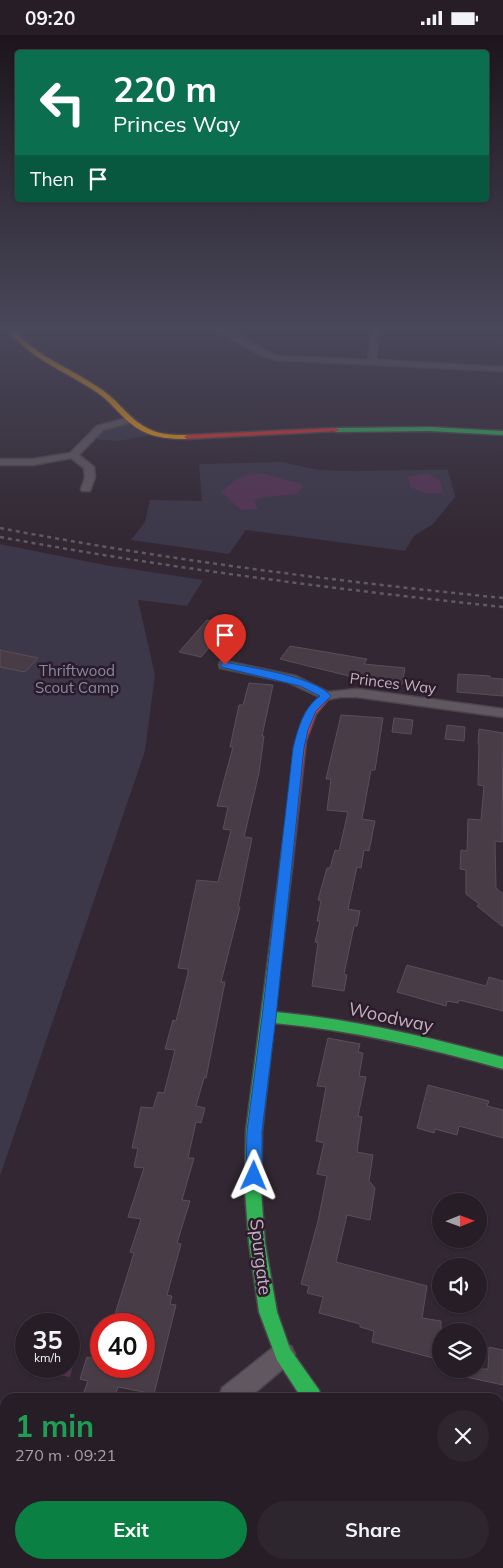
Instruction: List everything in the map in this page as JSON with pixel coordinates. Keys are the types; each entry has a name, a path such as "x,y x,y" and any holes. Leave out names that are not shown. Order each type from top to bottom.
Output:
{"street":[{"path":"106,398 130,420 152,433 182,437 405,428 503,433"},
{"path":"0,462 33,461 73,455 100,428 130,420"},
{"path":"73,455 88,467 90,477 86,489"},
{"path":"225,665 304,683 326,696"},
{"name":"Princes Way","path":"326,696 340,693 357,693 503,713"},
{"name":"Spurgate","path":"309,1393 283,1354 268,1311 257,1243 253,1191 254,1131 269,1017 299,748 303,730 311,711 326,696"},
{"name":"Woodway","path":"269,1017 301,1018 363,1026 503,1063"},
{"path":"237,1393 283,1354"}],"green space":[{"path":"130,420 151,435 118,441 90,439 96,431"},
{"path":"283,462 312,469 337,471 448,470 455,497 433,524 414,536 405,551 246,530 229,554 131,540 145,522 150,500 202,501 199,464"},
{"name":"Thriftwood Scout Camp","path":"0,544 105,565 203,580 187,606 138,600 155,675 145,751 0,1176"}],"shaded area":[{"path":"428,473 440,481 443,493 424,493 410,487 408,477"},
{"path":"250,474 265,474 302,484 302,488 296,494 264,497 254,500 258,509 241,510 221,492 235,480"}],"building":[{"path":"207,620 229,625 201,657 179,652"},
{"path":"290,646 367,659 364,664 405,668 402,684 361,679 280,659"},
{"path":"0,650 38,658 25,672 0,667"},
{"path":"458,674 490,676 490,678 503,679 503,696 457,692"},
{"path":"249,683 273,685 262,736 264,736 259,773 244,837 252,838 238,907 240,907 221,982 225,982 206,1078 204,1078 196,1106 205,1108 201,1123 196,1122 188,1158 194,1158 182,1200 190,1201 177,1243 181,1244 167,1295 172,1296 170,1304 176,1305 154,1393 118,1387 116,1393 84,1393 88,1381 80,1379 87,1357 90,1358 90,1378 155,1378 155,1313 115,1313 134,1253 130,1252 141,1219 128,1217 144,1168 134,1167 138,1148 132,1148 141,1107 153,1108 158,1092 164,1093 175,1050 165,1049 173,1020 176,1021 188,973 188,969 178,968 197,880 218,882 231,830 223,829 228,807 217,806 233,747 230,747 239,705 243,705"},
{"path":"341,715 383,718 375,770 371,770 362,819 375,821 369,851 364,850 361,868 357,867 348,909 360,911 357,926 354,926 344,974 347,975 344,991 312,986 318,943 315,942 320,921 317,921 321,901 318,900 327,868 330,868 335,850 339,851 348,812 327,810 331,779 326,779"},
{"path":"394,718 413,720 411,734 392,732"},
{"path":"447,725 465,727 464,741 445,739"},
{"path":"479,729 503,733 502,842 495,841 496,888 503,894 503,927 477,906 479,904 466,894 466,870 460,869 461,850 467,851 468,819 481,820 484,786 478,785"},
{"path":"407,965 486,986 489,977 503,981 503,1011 459,1000 458,1003 447,1001 446,1006 397,992"},
{"path":"328,1038 360,1044 358,1052 363,1053 359,1076 366,1077 358,1116 362,1117 357,1152 373,1155 369,1181 375,1188 370,1220 347,1215 336,1262 427,1286 422,1318 441,1321 441,1323 432,1323 432,1358 372,1342 374,1331 360,1327 360,1324 319,1313 323,1297 307,1293 309,1286 301,1284 318,1221 327,1176 317,1174 324,1143 316,1141 326,1087 317,1086"},
{"path":"428,1085 489,1101 487,1106 503,1110 503,1138 459,1126 457,1135 435,1129 434,1133 417,1128"},
{"path":"489,1347 503,1350 503,1385 471,1378 487,1378"}],"railway":[{"path":"0,528 125,550 251,569 503,598"},
{"path":"0,537 251,577 503,607"}],"traffic: fast":[{"path":"336,430 429,429 503,433"},
{"path":"286,867 254,1131 253,1191 257,1243 268,1312 283,1354 309,1393"},
{"path":"269,1017 358,1028 503,1063"}],"traffic: slow":[{"path":"108,398 127,417 145,430 160,435 187,437"}],"traffic: jam":[{"path":"187,437 336,430"},
{"path":"286,867 301,741 311,713 326,696"}],"route":[{"path":"225,665 304,683 326,696 311,711 303,730 299,748 269,1017 254,1131 254,1176"}]}
